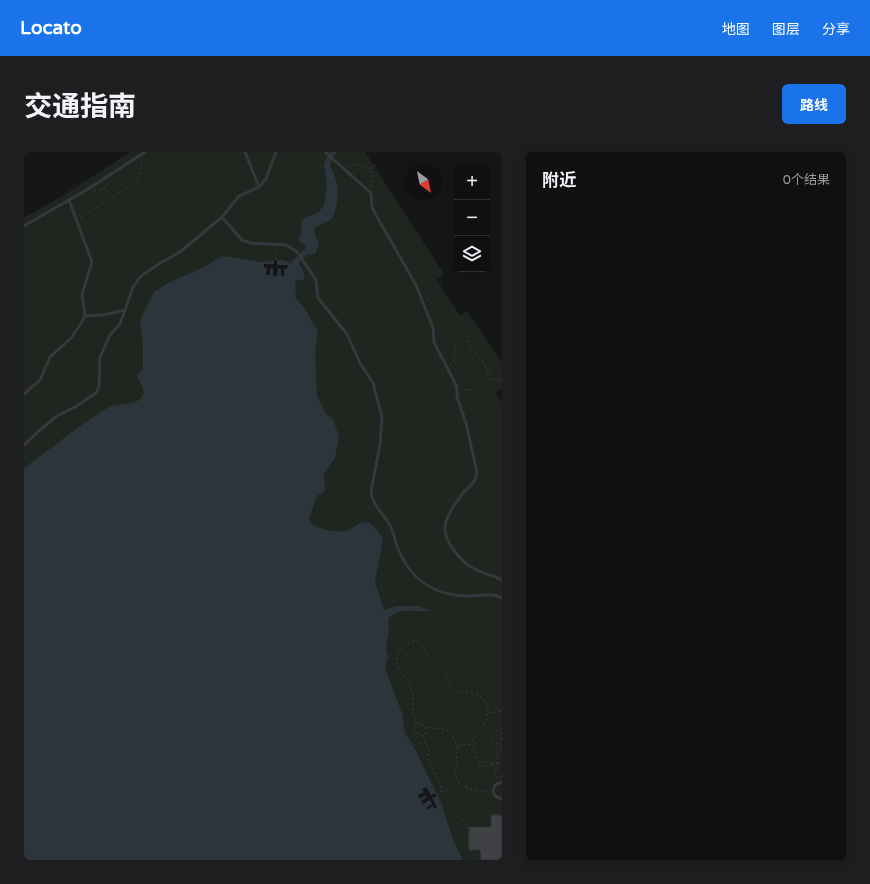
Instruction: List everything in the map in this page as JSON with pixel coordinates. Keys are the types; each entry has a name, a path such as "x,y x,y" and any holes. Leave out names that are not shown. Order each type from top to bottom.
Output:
{"lane":[{"path":"24,226 88,189 145,152"},
{"path":"245,152 259,187"},
{"path":"24,445 57,416 76,407 96,393 99,388 100,356 110,335 120,324 133,287 140,277 160,263 180,252 222,217 239,196 259,187 266,179 276,152"},
{"path":"325,152 346,169 369,192 376,215 416,285 422,303 434,328 434,342 457,387 457,397 466,422 477,473 476,481 460,496 449,516 445,531 454,550 464,562 502,580"},
{"path":"24,394 40,380 50,357 70,338 80,325 84,316 82,294 92,262 69,200"},
{"path":"222,217 242,240 251,243 286,245 297,252 316,280 318,298 347,334 360,363 373,383 382,424 380,444 370,492 371,497 377,509 389,523 398,548 408,567 418,580 432,589 441,592 472,596 496,594 502,598"},
{"path":"84,316 104,316 125,310"},
{"path":"502,782 495,785 493,791 495,796 502,799"}],"path":[{"path":"76,221 136,182 142,164 140,155"},
{"path":"346,169 355,164 366,166 370,170 373,180 369,192"},
{"path":"370,170 376,165"},
{"path":"88,189 95,191 104,189 109,183 110,174"},
{"path":"276,244 276,260"},
{"path":"422,303 432,296 435,289 441,284"},
{"path":"447,367 454,360 455,341 458,335 464,332 468,335 472,351 482,360 492,379"},
{"path":"457,387 460,390 472,391 492,379 502,380"},
{"path":"417,724 413,714 413,693 397,665 396,660 399,650 412,641 417,641 421,644 434,665 446,673 452,688 458,692 475,693 479,695 486,705 488,713 486,721 470,744 456,746"},
{"path":"488,713 502,711"},
{"path":"417,724 423,724 426,727 446,730 453,737 456,746 455,760 457,776 465,787 472,791 493,791"},
{"path":"417,724 414,726 414,732 417,735 423,735"},
{"path":"423,735 426,727"},
{"path":"502,728 494,731 491,737 495,744 502,742 500,737 502,733"},
{"path":"423,735 429,748 429,762 442,791 457,814 468,826 469,850 474,852 478,860"},
{"path":"414,745 427,742"},
{"path":"470,744 481,763"},
{"path":"502,750 497,754 498,763 495,775 497,778 502,777"},
{"path":"481,763 488,760 491,764"},
{"path":"465,787 478,771 481,763"},
{"path":"484,763 487,767 491,764 498,763"},
{"path":"436,795 442,791"}],"shaded area":[{"path":"130,152 365,152 444,274 436,280 460,315 467,311 502,363 502,388 495,393 502,403 502,860 24,860 24,218 64,195"},
{"path":"329,152 337,152 331,164 337,186 338,197 336,209 332,219 314,228 316,238 319,243 315,254 307,255 300,260 299,264 304,272 304,278 303,280 298,280 295,283 296,299 304,307 318,332 315,349 317,396 326,414 333,419 339,437 335,458 324,474 325,491 317,496 309,519 314,526 338,531 348,530 364,522 371,524 383,540 375,582 384,610 396,606 418,606 430,610 399,612 388,619 389,632 386,648 388,657 385,668 402,713 405,733 413,745 442,805 453,840 463,860 24,860 24,468 107,408 115,405 134,403 141,398 143,395 143,389 137,375 143,368 143,346 140,325 142,316 154,292 168,283 204,267 222,256 260,262 283,260 290,263 306,248 305,245 298,240 301,234 302,220 308,216 318,213 324,205 327,184 324,165"}],"pier":[{"path":"275,260 277,260 277,265 288,265 287,268 284,269 284,276 281,275 281,269 278,268 277,276 273,276 273,268 270,269 270,275 266,275 267,268 264,268 264,264 274,264"},
{"path":"426,787 431,795 435,793 437,796 432,798 437,807 435,809 433,806 427,810 426,808 432,804 430,800 423,804 421,801 427,797 426,795 420,799 418,795 424,792 422,789"}],"building":[{"path":"491,815 502,815 502,860 481,860 480,850 469,850 469,827 491,827"}]}
